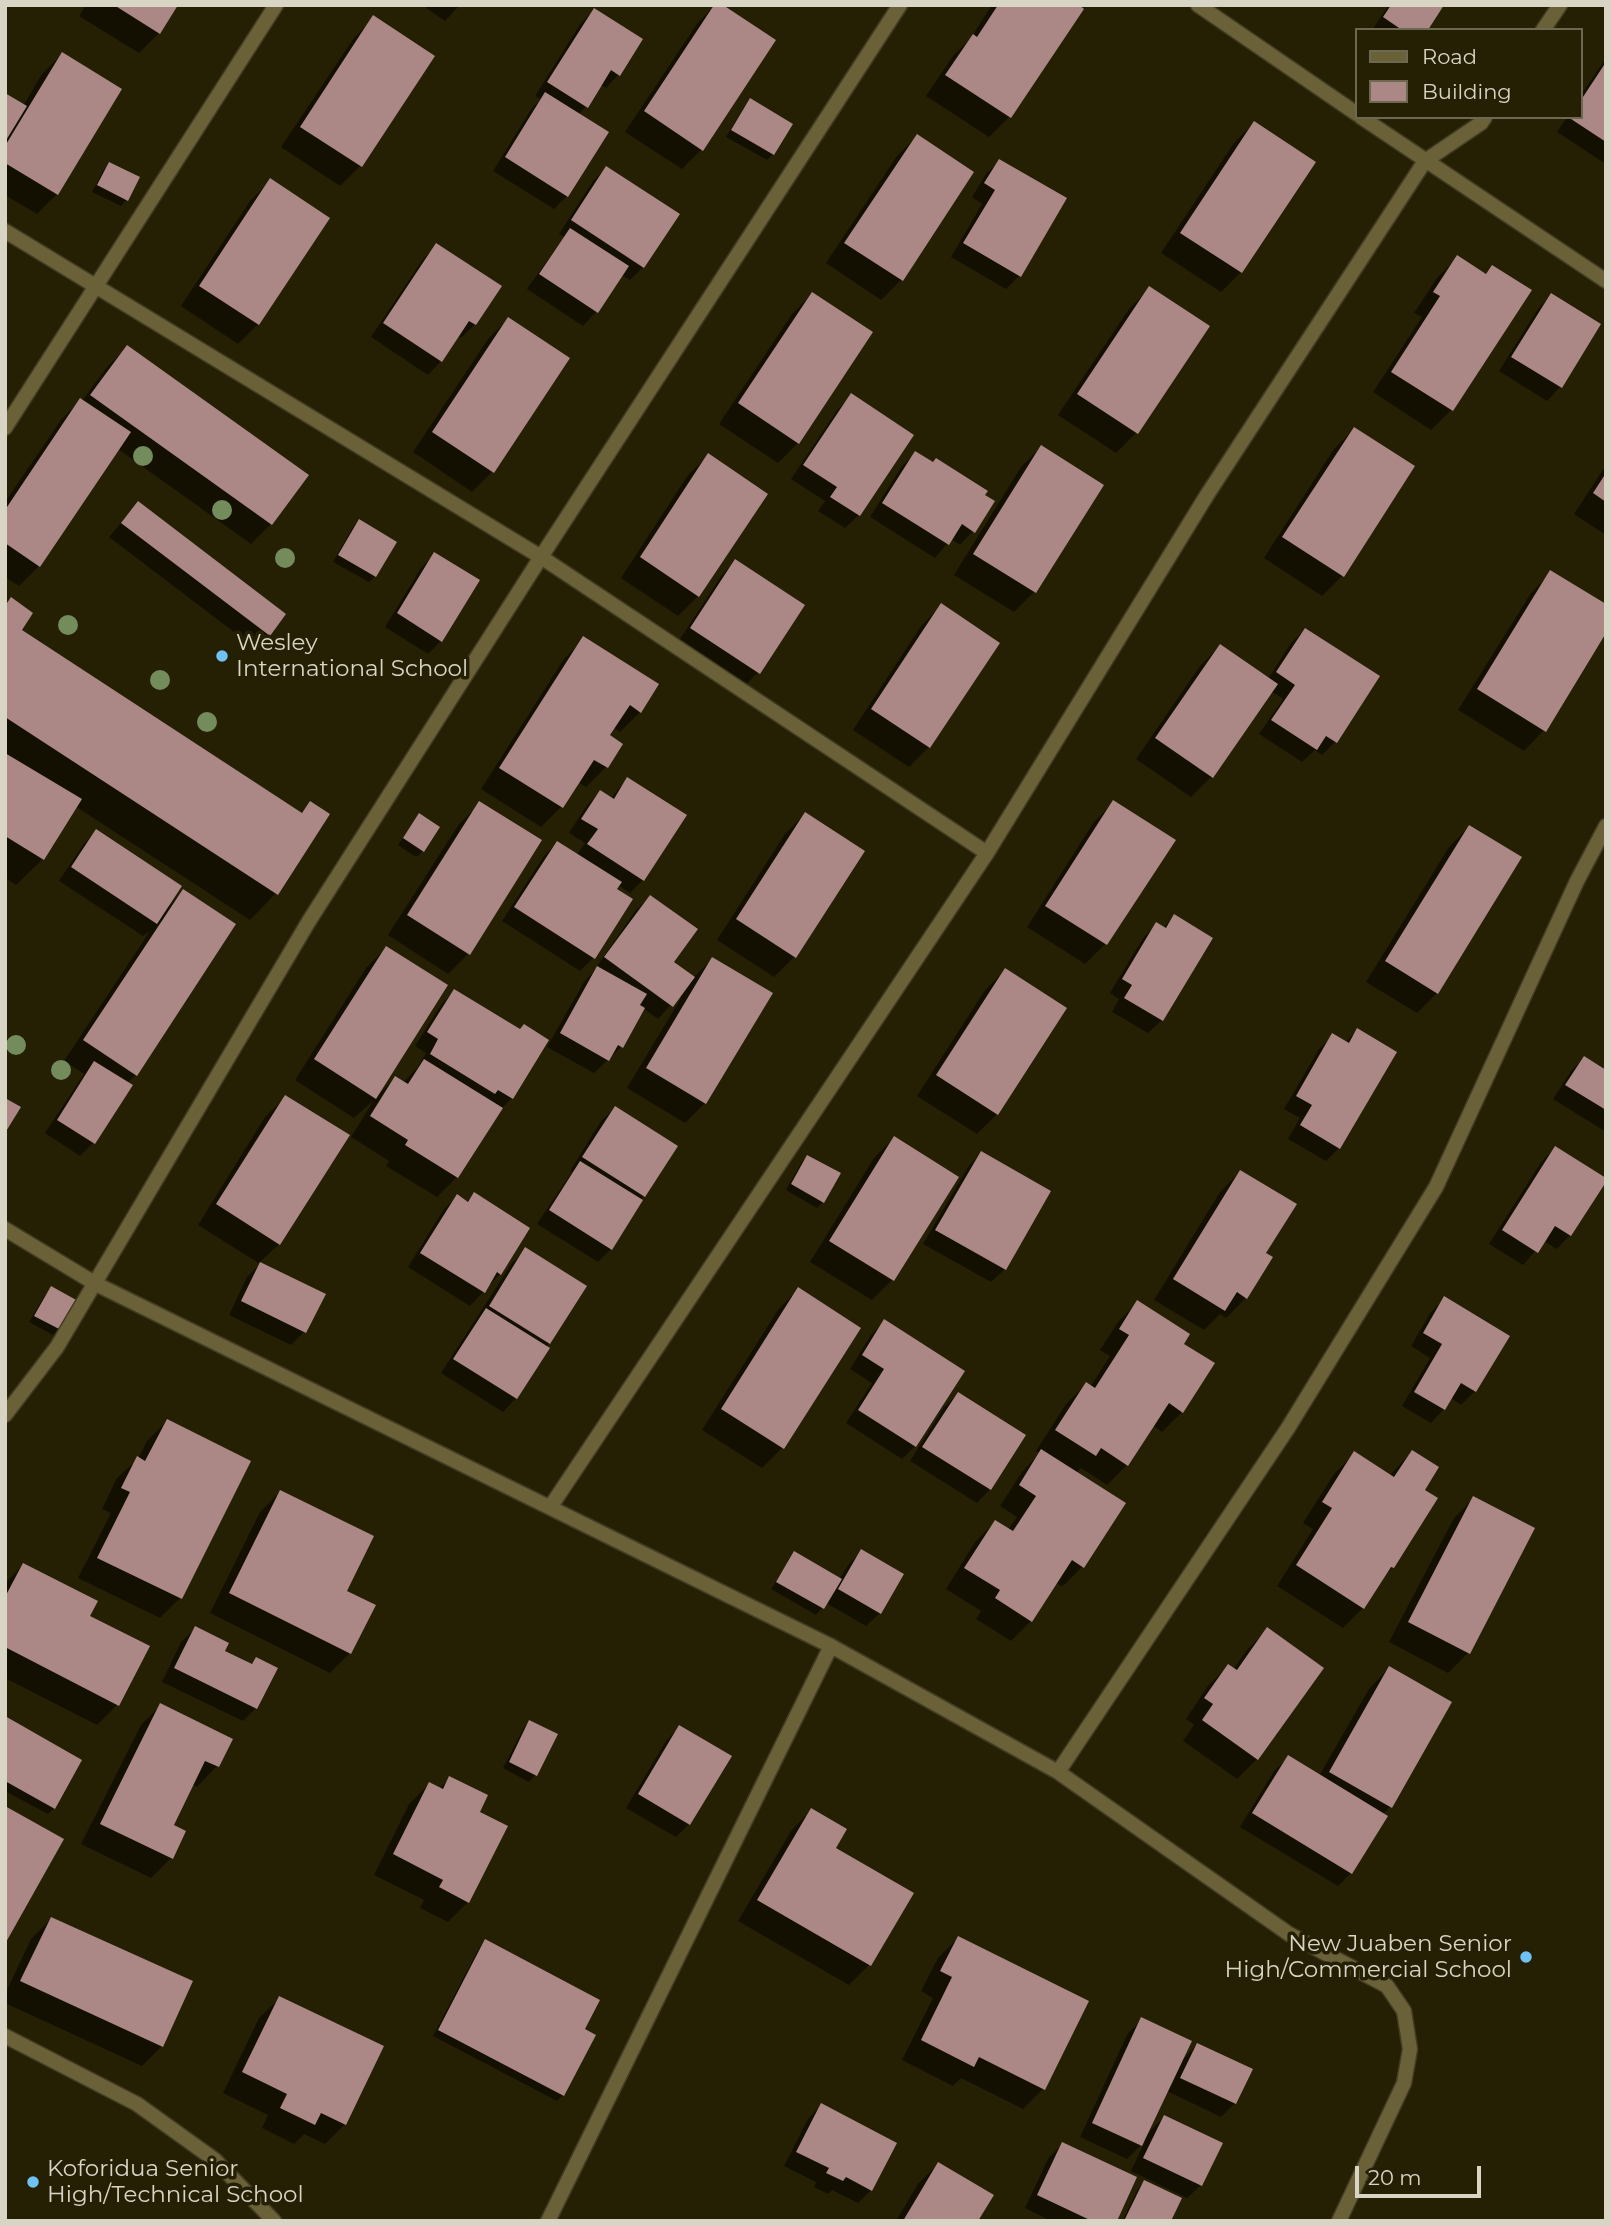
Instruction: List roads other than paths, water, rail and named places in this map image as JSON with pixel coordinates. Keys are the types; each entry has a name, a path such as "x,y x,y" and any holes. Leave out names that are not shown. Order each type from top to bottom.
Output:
{"street":[{"path":"5,428 276,5"},
{"path":"5,1415 57,1347 96,1284 309,921 541,557 900,5"},
{"path":"1198,5 1356,114"},
{"path":"1545,28 1560,5"},
{"path":"1363,119 1606,281"},
{"path":"551,1506 986,853 1207,495 1425,161 1484,119"},
{"path":"5,231 541,557 986,853"},
{"path":"1058,1772 1288,1428 1436,1187 1577,881 1606,826"},
{"path":"5,1229 96,1284 831,1646 1058,1772 1289,1934 1388,1986 1404,2011 1410,2049 1404,2083 1339,2221"},
{"path":"548,2221 831,1646"},
{"path":"5,2036 136,2104 215,2160 274,2221"}],"place":[{"name":"Wesley International School","path":"222,656"},
{"name":"New Juaben Senior High/Commercial School","path":"1526,1957"},
{"name":"Koforidua Senior High/Technical School","path":"33,2182"}]}
